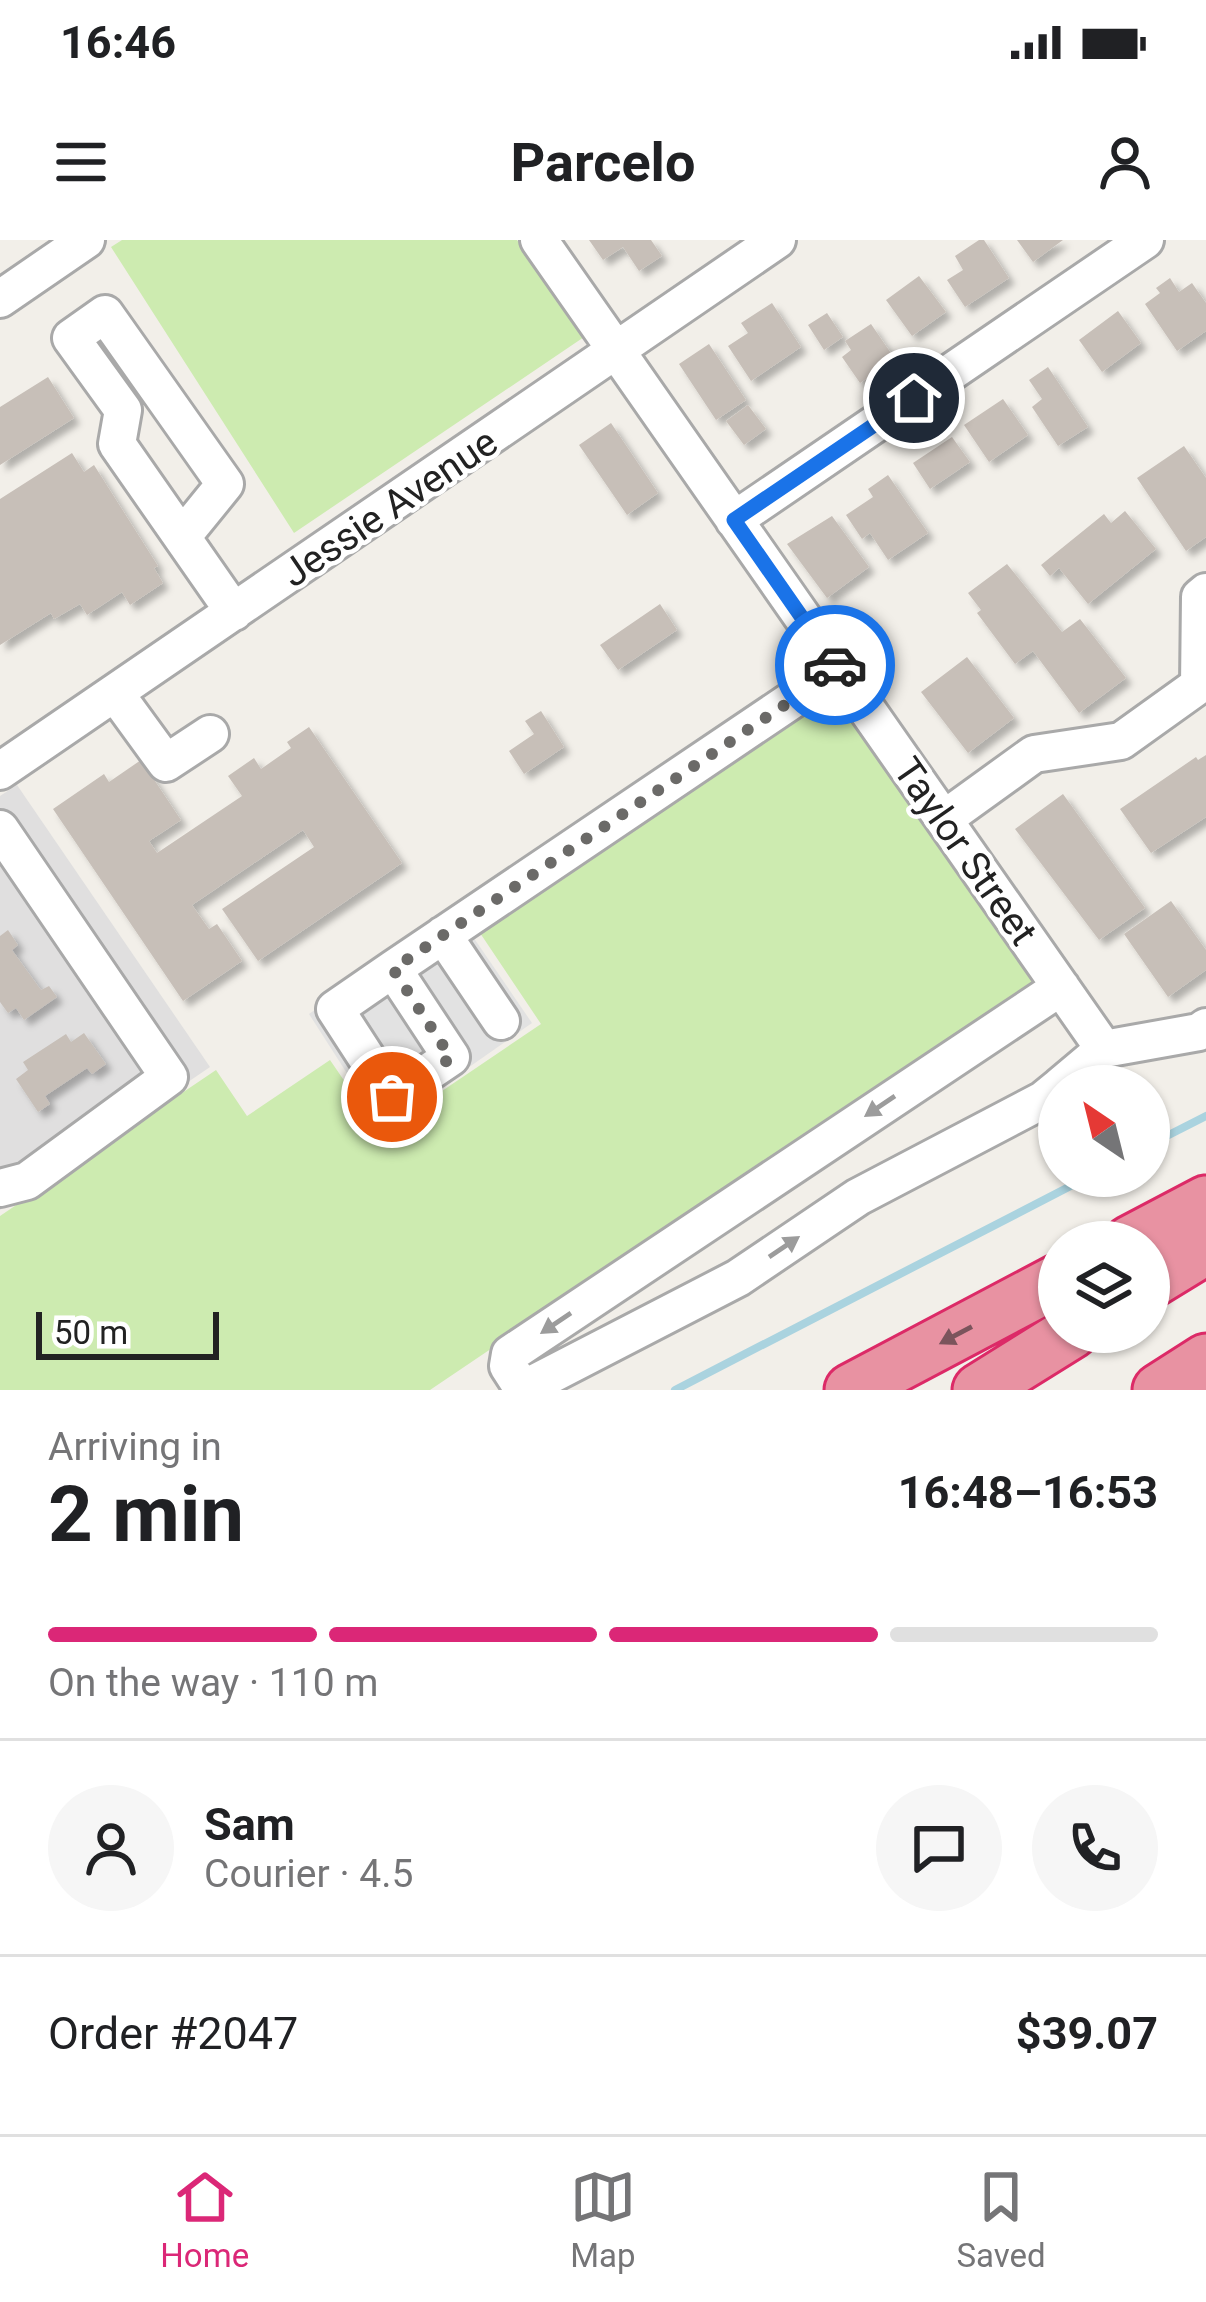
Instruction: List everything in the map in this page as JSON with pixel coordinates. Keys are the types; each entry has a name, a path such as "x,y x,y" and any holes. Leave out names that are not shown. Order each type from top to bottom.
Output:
{"highway":[{"path":"1170,1221 1206,1202"},
{"path":"1170,1270 1206,1248"},
{"path":"851,1390 1038,1291"},
{"path":"980,1390 1039,1353"},
{"path":"1160,1390 1206,1360"}],"street":[{"path":"0,298 86,240"},
{"name":"Taylor Street","path":"539,240 1104,1049"},
{"name":"Jessie Avenue","path":"0,772 777,240"},
{"path":"734,520 1145,240"},
{"path":"182,537 225,484 105,314 71,338 122,410 117,444 182,537 235,612"},
{"path":"122,410 156,386"},
{"path":"944,819 1034,754 1121,741 1199,686 1200,597 1206,592"},
{"path":"393,969 451,1058 392,1097 334,1009 443,935 838,669"},
{"path":"115,693 166,764 210,734"},
{"path":"0,829 169,1077 27,1180 0,1188"},
{"path":"443,935 501,1021"},
{"path":"1038,1103 858,1197 722,1287 531,1384 497,1381 510,1354 1061,987"},
{"path":"1085,1065 1104,1049 1206,1027"},
{"path":"687,1236 722,1287"}],"shaded area":[{"path":"17,785 210,1067 0,1210 0,796"},
{"path":"456,912 532,1023 382,1128 309,1014"}],"green space":[{"path":"122,240 517,240 587,335 294,533 111,247"},
{"path":"833,682 1035,981 430,1390 0,1390 0,1216 216,1070 247,1116 330,1060 380,1133 541,1024 474,924"}],"building":[{"path":"589,240 651,240 662,256 639,271 623,247 603,260"},
{"path":"984,240 1009,278 965,307 947,280 963,270 955,256"},
{"path":"1017,240 1063,240 1033,262"},
{"path":"919,276 946,312 912,336 886,300"},
{"path":"1170,278 1179,292 1192,283 1206,303 1206,331 1177,351 1145,304"},
{"path":"772,303 801,347 751,381 728,346 748,333 741,323"},
{"path":"1118,311 1141,343 1102,372 1079,340"},
{"path":"827,313 843,337 824,350 808,325"},
{"path":"871,324 895,359 860,383 842,357 851,350 845,341"},
{"path":"709,344 746,400 716,420 679,364"},
{"path":"1048,367 1088,427 1058,446 1032,407 1042,399 1029,380"},
{"path":"48,377 74,418 0,465 0,407"},
{"path":"1003,399 1028,435 989,462 964,425"},
{"path":"748,405 766,429 744,445 726,421"},
{"path":"611,423 658,493 627,515 579,445"},
{"path":"952,437 970,462 930,489 913,463"},
{"path":"1184,446 1206,478 1206,537 1186,551 1137,478"},
{"path":"72,453 84,472 94,465 158,566 154,568 163,583 130,605 122,592 87,615 80,604 54,619 51,613 0,645 0,499"},
{"path":"888,475 928,533 888,560 870,533 862,539 846,515 873,497 868,489"},
{"path":"1125,511 1156,549 1088,604 1059,568 1050,576 1041,565 1104,514 1111,523"},
{"path":"832,516 869,567 827,598 787,544"},
{"path":"1007,564 1062,632 1080,619 1126,678 1079,713 1033,651 1015,664 977,613 981,610 968,593"},
{"path":"660,604 677,630 618,670 600,645"},
{"path":"967,657 1014,718 968,753 921,692"},
{"path":"541,711 564,747 524,774 509,751 534,734 525,721"},
{"path":"309,727 402,863 258,961 222,909 314,847 303,830 192,905 209,929 217,924 242,961 183,1001 53,809 104,774 109,782 141,760 181,820 149,841 157,853 242,796 228,776 254,758 261,769 291,748 287,742"},
{"path":"1206,755 1206,817 1151,853 1120,809 1196,757"},
{"path":"1063,794 1145,908 1099,940 1015,829"},
{"path":"1171,901 1206,950 1206,970 1168,997 1124,934"},
{"path":"8,930 18,945 12,950 41,990 49,986 57,997 24,1020 16,1008 8,1013 0,1002 0,936"},
{"path":"84,1033 106,1064 92,1074 87,1068 45,1096 50,1104 38,1112 16,1079 28,1070 23,1062 66,1034 71,1042"}],"waterway":[{"path":"1170,1134 1206,1116"},
{"path":"675,1390 1049,1197"}],"way so far":[{"path":"392,1097 451,1058 393,969 838,669 835,665"}],"route":[{"path":"835,665 734,520 914,398"}]}
